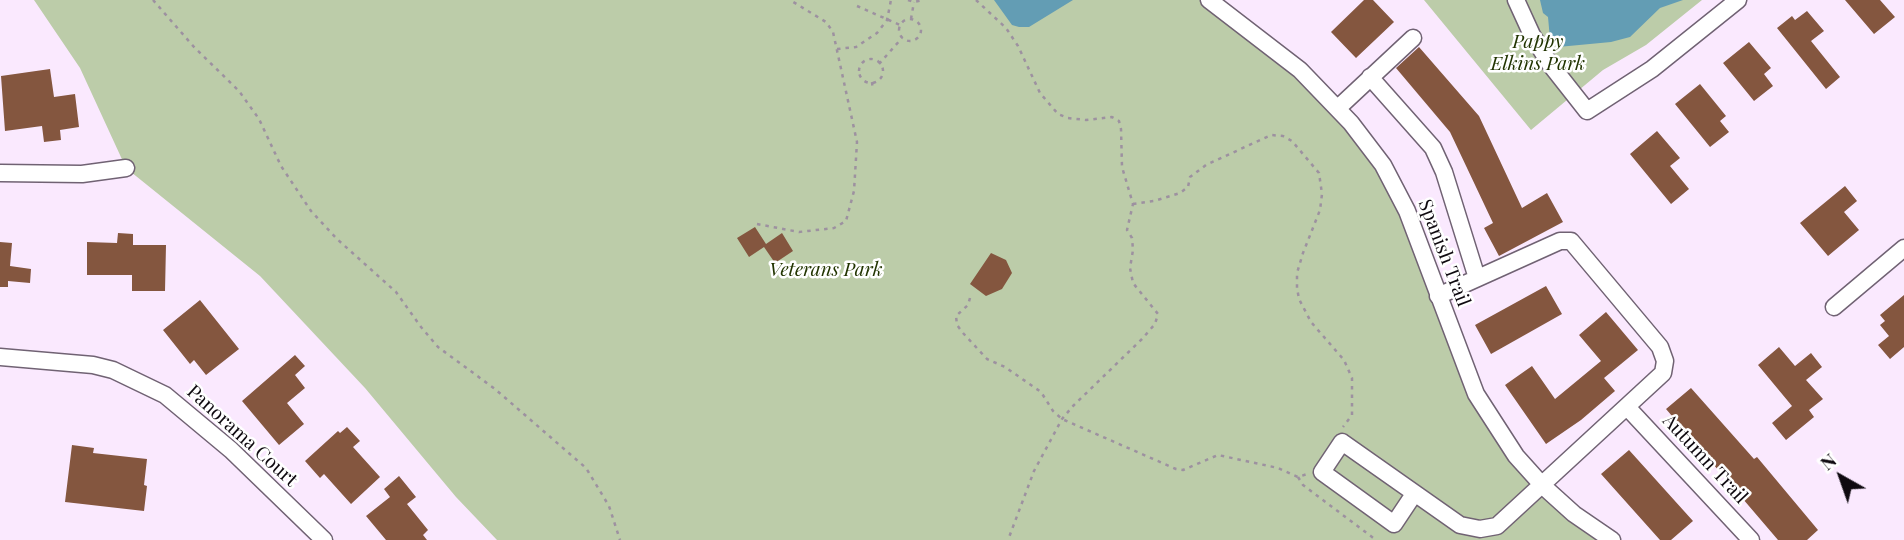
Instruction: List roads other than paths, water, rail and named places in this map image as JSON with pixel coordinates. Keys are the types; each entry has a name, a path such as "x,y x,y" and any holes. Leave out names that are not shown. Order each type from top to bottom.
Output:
{"street":[{"name":"Spanish Trail","path":"1209,0 1266,41 1300,70 1338,108 1383,165 1407,211 1476,394 1516,456 1543,486 1574,514 1612,540"},
{"path":"1516,0 1532,35 1550,64 1587,111 1652,69 1738,0"},
{"path":"1338,108 1413,38"},
{"path":"1370,77 1433,148 1444,172 1477,278"},
{"path":"0,173 82,174 126,168"},
{"path":"1420,498 1394,524 1322,471 1342,442 1460,526 1480,530 1497,526 1663,373 1664,355 1571,241 1560,241 1438,296"},
{"path":"1834,307 1904,248"},
{"name":"Panorama Court","path":"0,357 93,365 113,370 165,395 231,450 324,540"},
{"name":"Autumn Trail","path":"1628,407 1751,540"}],"water":[{"path":"994,0 1073,0 1029,27 1019,27 1012,25"},
{"path":"1540,0 1683,0 1660,8 1630,37 1611,42 1558,47 1550,39 1548,17 1543,13"}],"park label":[{"name":"Pappy Elkins Park","path":"1538,53"},
{"name":"Veterans Park","path":"826,270"}]}
